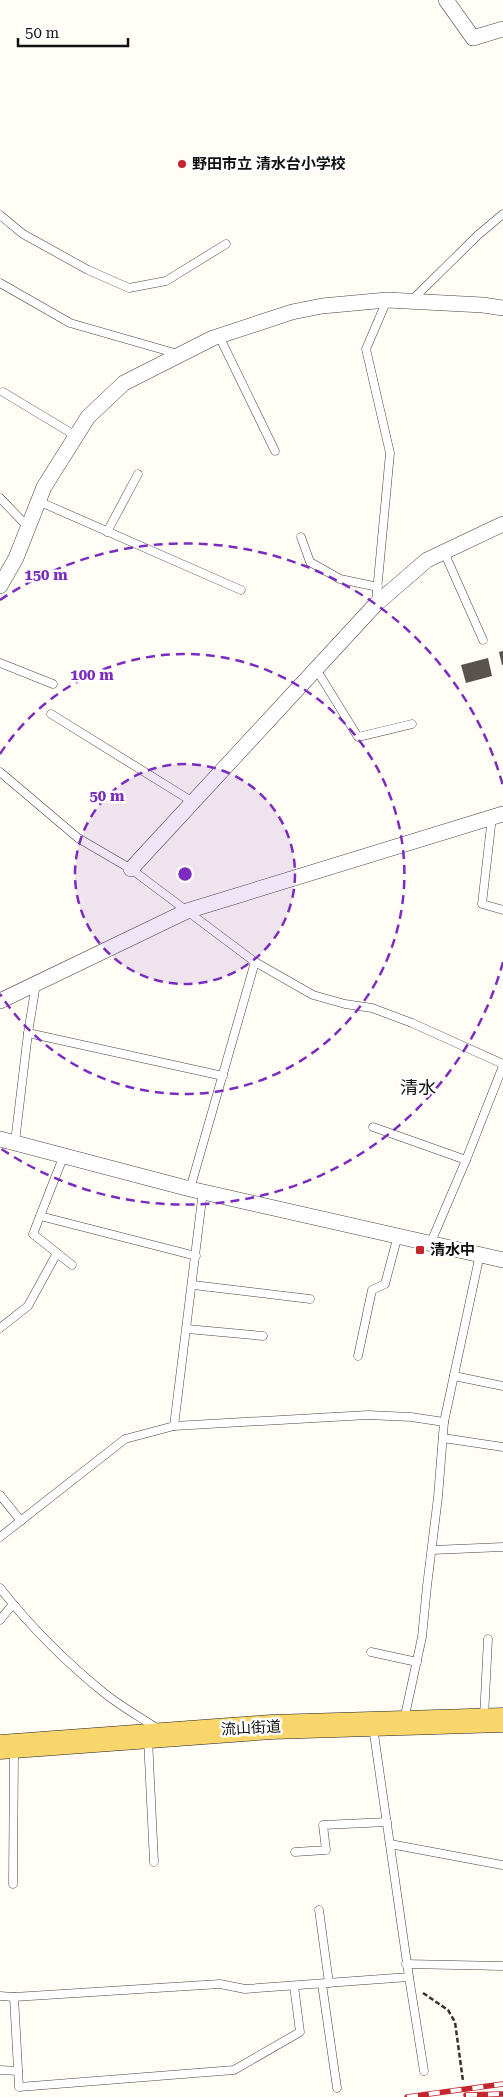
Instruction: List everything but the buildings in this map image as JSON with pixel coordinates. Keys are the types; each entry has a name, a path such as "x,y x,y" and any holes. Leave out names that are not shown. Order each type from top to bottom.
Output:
{"main road":[{"name":"流山街道","path":"7,1747 254,1728 494,1720"}],"street":[{"path":"446,0 473,38 503,29"},
{"path":"0,586 16,558 44,487 88,417 124,383 219,336 292,312 322,306 387,300 503,308"},
{"path":"131,869 376,604 427,560 503,524"},
{"path":"0,1001 188,911 500,813"},
{"path":"7,1140 197,1190 503,1260"}],"lane":[{"path":"411,302 478,235 503,214"},
{"path":"0,215 23,234 80,266 129,288 166,281 226,244"},
{"path":"0,283 70,323 180,354"},
{"path":"376,604 390,453 366,349 387,300"},
{"path":"219,336 275,451"},
{"path":"3,392 76,436"},
{"path":"107,532 138,474"},
{"path":"0,498 28,526"},
{"path":"38,501 240,590"},
{"path":"301,537 310,562 340,579 378,587"},
{"path":"444,552 483,640"},
{"path":"0,662 53,684"},
{"path":"316,669 358,737 412,724"},
{"path":"50,714 193,802"},
{"path":"0,772 78,838 131,869 256,962 313,995 344,1004 372,1008 412,1023 503,1065 466,1160 431,1242"},
{"path":"500,813 482,904 503,910"},
{"path":"174,1426 196,1256 197,1190 223,1076 256,962"},
{"path":"7,1140 36,984"},
{"path":"28,1033 223,1076"},
{"path":"373,1127 466,1160"},
{"path":"64,1155 33,1234 72,1265"},
{"path":"40,1216 196,1256"},
{"path":"358,1356 372,1290 385,1284 398,1235"},
{"path":"0,1328 28,1306 58,1253"},
{"path":"403,1722 422,1637 444,1422 480,1254"},
{"path":"193,1286 310,1299"},
{"path":"187,1329 263,1336"},
{"path":"454,1376 503,1386"},
{"path":"0,1537 125,1439 174,1426 368,1415 412,1417 444,1422"},
{"path":"443,1438 503,1447"},
{"path":"0,1495 21,1521"},
{"path":"432,1550 503,1547"},
{"path":"0,1588 76,1669 158,1735 154,1862"},
{"path":"0,1620 13,1604"},
{"path":"488,1640 494,1720"},
{"path":"371,1652 417,1662"},
{"path":"372,1723 406,1964 424,2071"},
{"path":"7,1747 12,1884"},
{"path":"295,1852 326,1850 323,1825 386,1822"},
{"path":"390,1844 502,1865"},
{"path":"319,1910 337,2088"},
{"path":"406,1964 503,1966"},
{"path":"0,1996 14,1997 220,1984 245,1989 409,1977"},
{"path":"14,1997 19,2087 234,2070 300,2032 294,1986"},
{"path":"0,2070 18,2071"}],"path":[{"path":"409,1977 420,1992 448,2010 455,2022 463,2081"}],"railway":[{"path":"407,2097 503,2084"},
{"path":"466,2095 503,2094"}],"place":[{"name":"野田市立 清水台小学校","path":"182,164"},
{"name":"清水中","path":"420,1250"}],"district":[{"name":"清水","path":"418,1087"}]}
